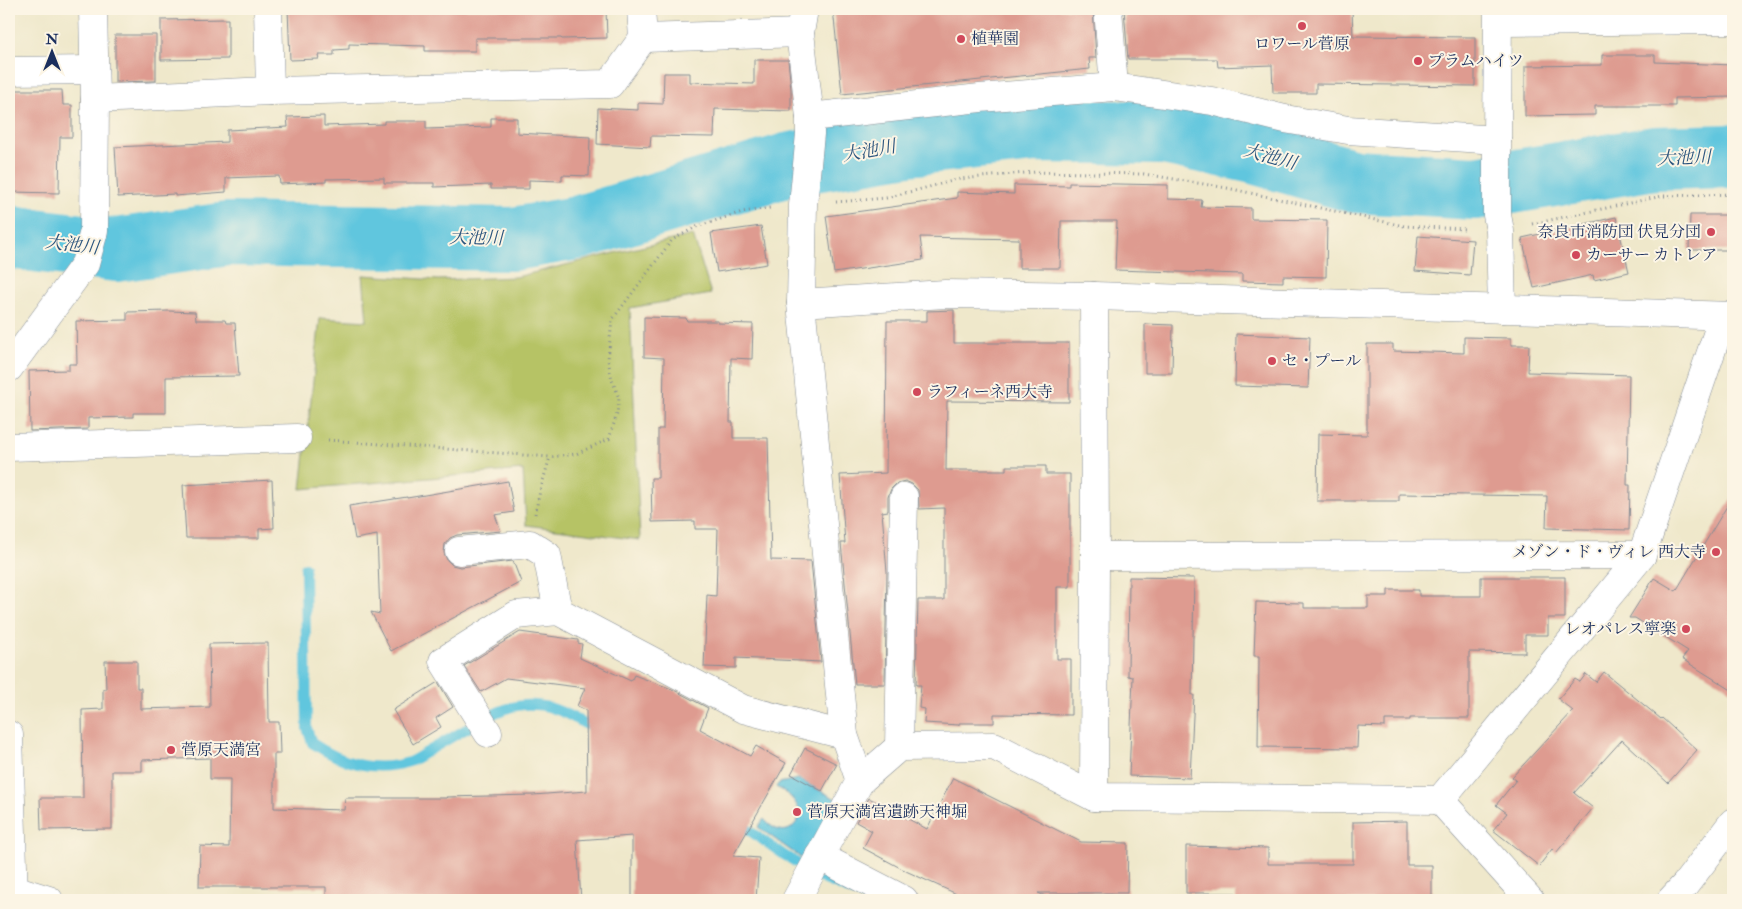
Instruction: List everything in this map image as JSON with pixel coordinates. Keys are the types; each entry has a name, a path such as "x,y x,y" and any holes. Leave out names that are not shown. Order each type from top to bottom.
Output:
{"street":[{"path":"9,368 85,264 94,231 95,98 93,9"},
{"path":"268,9 270,91"},
{"path":"95,98 270,91 610,84 643,38 641,9"},
{"path":"1108,9 1114,87"},
{"path":"1502,309 1497,140 1499,16 1716,16"},
{"path":"643,38 802,21 810,126 803,197 801,302 844,735 860,781"},
{"path":"9,71 94,70"},
{"path":"810,126 980,98 1114,87 1212,101 1285,119 1348,130 1497,140"},
{"path":"801,302 946,294 1094,296 1728,316 1642,555 1440,800"},
{"path":"1094,296 1094,797"},
{"path":"9,447 297,438"},
{"path":"899,747 904,497"},
{"path":"459,551 530,544 547,554 558,611"},
{"path":"1095,556 1642,555"},
{"path":"483,725 443,661 516,615 558,611 743,709 844,735"},
{"path":"9,735 12,893 49,900"},
{"path":"796,900 860,781 899,747 994,746 1094,797 1440,800 1530,900"},
{"path":"1671,900 1733,822"},
{"path":"814,866 904,900"}],"path":[{"path":"297,438 550,457 576,454 609,439 617,414 619,398 612,380 608,360 612,320 672,240 696,227 742,212 803,197 886,198 960,179 1036,172 1144,174 1227,188 1404,226 1499,223 1662,196 1733,194"},
{"path":"534,518 550,457"}],"green space":[{"path":"693,235 711,294 630,308 640,540 526,525 523,470 301,489 320,318 367,321 363,275 438,280 516,277"}],"water":[{"path":"798,779 840,801 804,860 758,827 764,819 775,828 783,831 791,828 796,823 801,813 799,808 788,794 776,787 779,783"}],"building":[{"path":"288,9 606,9 607,38 475,38 475,51 425,51 425,46 349,44 349,49 334,50 334,55 318,55 319,59 290,60"},
{"name":"植華園","path":"833,9 1093,9 1096,58 1089,58 1090,69 842,94"},
{"path":"1124,9 1210,9 1210,14 1270,12 1270,9 1352,9 1353,36 1475,37 1475,86 1316,84 1316,93 1273,93 1272,65 1218,67 1217,59 1128,59"},
{"path":"228,19 228,59 161,60 161,20"},
{"path":"115,35 156,35 156,81 115,82"},
{"path":"1602,55 1655,55 1655,62 1733,65 1733,97 1675,98 1675,106 1595,106 1595,115 1525,116 1525,66 1602,65"},
{"path":"754,60 788,60 791,111 715,109 714,137 651,136 650,147 597,144 598,108 638,110 638,103 663,104 664,73 690,73 690,82 754,84"},
{"path":"10,90 62,90 63,105 72,105 72,137 60,137 59,193 9,192"},
{"path":"324,116 324,126 384,124 384,121 426,121 426,129 491,127 491,118 517,118 517,133 590,137 589,176 562,175 562,181 529,180 529,189 491,189 491,185 434,187 434,183 384,183 384,178 326,179 326,182 280,184 279,176 226,178 226,192 175,196 175,194 118,197 115,147 227,142 227,130 288,127 287,117"},
{"path":"1069,183 1168,185 1168,199 1202,200 1201,207 1251,208 1251,219 1327,220 1326,277 1283,276 1283,282 1242,281 1242,274 1115,270 1117,221 1061,221 1060,268 1019,268 1019,239 920,237 923,260 834,273 826,216 957,198 957,192 1014,194 1014,185 1069,186"},
{"name":"奈良市消防団 伏見分団","path":"1690,215 1733,215 1733,250 1689,250"},
{"name":"カーサー カトレア","path":"1616,217 1629,272 1594,280 1593,275 1534,288 1522,238"},
{"path":"761,226 767,264 717,272 711,233"},
{"path":"1418,236 1473,240 1470,275 1415,271"},
{"path":"954,310 954,343 1069,343 1069,402 947,401 946,470 1006,470 1006,466 1046,466 1046,474 1070,474 1070,587 1057,587 1057,659 1071,659 1071,715 994,714 994,723 959,723 959,725 924,723 925,709 919,708 921,685 916,685 918,600 944,600 944,508 919,509 918,490 912,484 905,481 897,483 891,489 888,497 888,511 882,512 887,572 885,684 855,684 841,543 845,543 840,475 886,473 887,321 927,321 927,311"},
{"path":"127,312 195,312 196,320 225,320 226,323 235,323 239,376 166,377 166,413 133,413 133,417 88,418 88,429 30,431 29,371 69,370 69,364 77,364 76,321 127,320"},
{"path":"644,317 686,318 687,321 753,324 752,359 731,358 730,422 733,422 733,438 768,438 771,560 811,561 821,662 736,658 736,668 704,667 707,595 716,596 718,529 695,529 695,521 652,522 651,478 658,478 658,429 663,429 664,358 644,357"},
{"path":"1145,324 1173,325 1172,373 1145,373"},
{"name":"セ・プール","path":"1236,334 1310,337 1308,388 1235,386"},
{"path":"1464,337 1511,338 1511,345 1529,345 1528,372 1629,375 1627,485 1630,485 1629,530 1546,528 1547,496 1399,494 1399,501 1317,501 1318,434 1367,435 1367,344 1393,344 1393,351 1464,353"},
{"path":"272,480 274,528 259,529 259,538 186,538 183,485"},
{"path":"508,481 514,512 495,515 501,531 457,535 450,538 445,544 444,553 452,565 460,567 513,561 521,582 391,651 371,612 380,614 377,535 355,539 349,506"},
{"path":"1733,496 1733,691 1682,659 1688,651 1635,618 1629,618 1654,578 1676,591"},
{"path":"1129,577 1194,578 1192,695 1194,695 1190,778 1129,776 1133,677 1128,676"},
{"path":"1481,577 1565,577 1565,618 1548,618 1548,635 1525,635 1525,653 1469,652 1469,718 1410,718 1410,720 1385,720 1385,727 1358,726 1357,748 1258,747 1259,656 1254,656 1256,602 1304,603 1304,608 1368,608 1368,596 1388,596 1388,590 1419,590 1419,596 1481,596"},
{"path":"520,632 578,640 578,643 582,644 580,658 631,681 634,675 672,689 708,708 700,729 750,756 756,746 786,763 733,856 759,858 756,900 632,900 632,836 577,840 581,900 387,900 326,897 326,887 199,887 200,846 229,847 230,779 210,779 210,758 142,760 142,771 112,771 112,829 41,830 40,798 83,798 82,710 103,709 103,689 106,689 105,661 137,661 137,688 141,688 141,709 210,707 209,644 268,643 269,722 279,722 280,754 274,754 274,808 344,810 345,798 447,798 587,791 586,710 577,706 585,688 506,678 481,692 464,666"},
{"path":"1604,672 1662,718 1697,750 1668,783 1622,740 1574,793 1593,808 1556,853 1552,849 1539,866 1493,830 1507,813 1496,805 1516,780 1512,777 1573,711 1558,699 1575,679 1580,682 1586,674 1596,682"},
{"path":"438,682 453,707 436,718 441,727 413,744 393,710"},
{"path":"805,748 837,764 822,791 791,774"},
{"path":"953,778 1081,842 1128,843 1127,893 1038,893 1055,900 970,900 908,872 863,848 872,831 856,822 869,798 927,829"},
{"path":"1407,821 1407,865 1432,865 1432,900 1236,900 1236,893 1186,893 1186,846 1268,848 1268,864 1353,864 1353,822"}],"waterway":[{"name":"大池川","path":"9,237 116,250 228,234 513,239 577,228 791,164 908,144 1035,131 1164,133 1254,152 1354,181 1476,188 1655,158 1733,156"},
{"path":"305,567 307,728 312,743 323,750 346,761 358,764 370,766 396,765 415,759 492,715 520,705 552,708 575,718 597,731"},
{"path":"737,822 784,855 825,880 872,900"}],"place":[{"name":"ロワール菅原","path":"1302,26"},
{"name":"植華園","path":"961,39"},
{"name":"プラムハイツ","path":"1418,61"},
{"name":"奈良市消防団 伏見分団","path":"1711,232"},
{"name":"カーサー カトレア","path":"1576,255"},
{"name":"セ・プール","path":"1272,361"},
{"name":"ラフィーネ西大寺","path":"917,392"},
{"name":"メゾン・ド・ヴィレ 西大寺","path":"1716,552"},
{"name":"レオパレス寧楽","path":"1686,629"},
{"name":"菅原天満宮","path":"171,750"},
{"name":"菅原天満宮遺跡天神堀","path":"797,812"}]}
